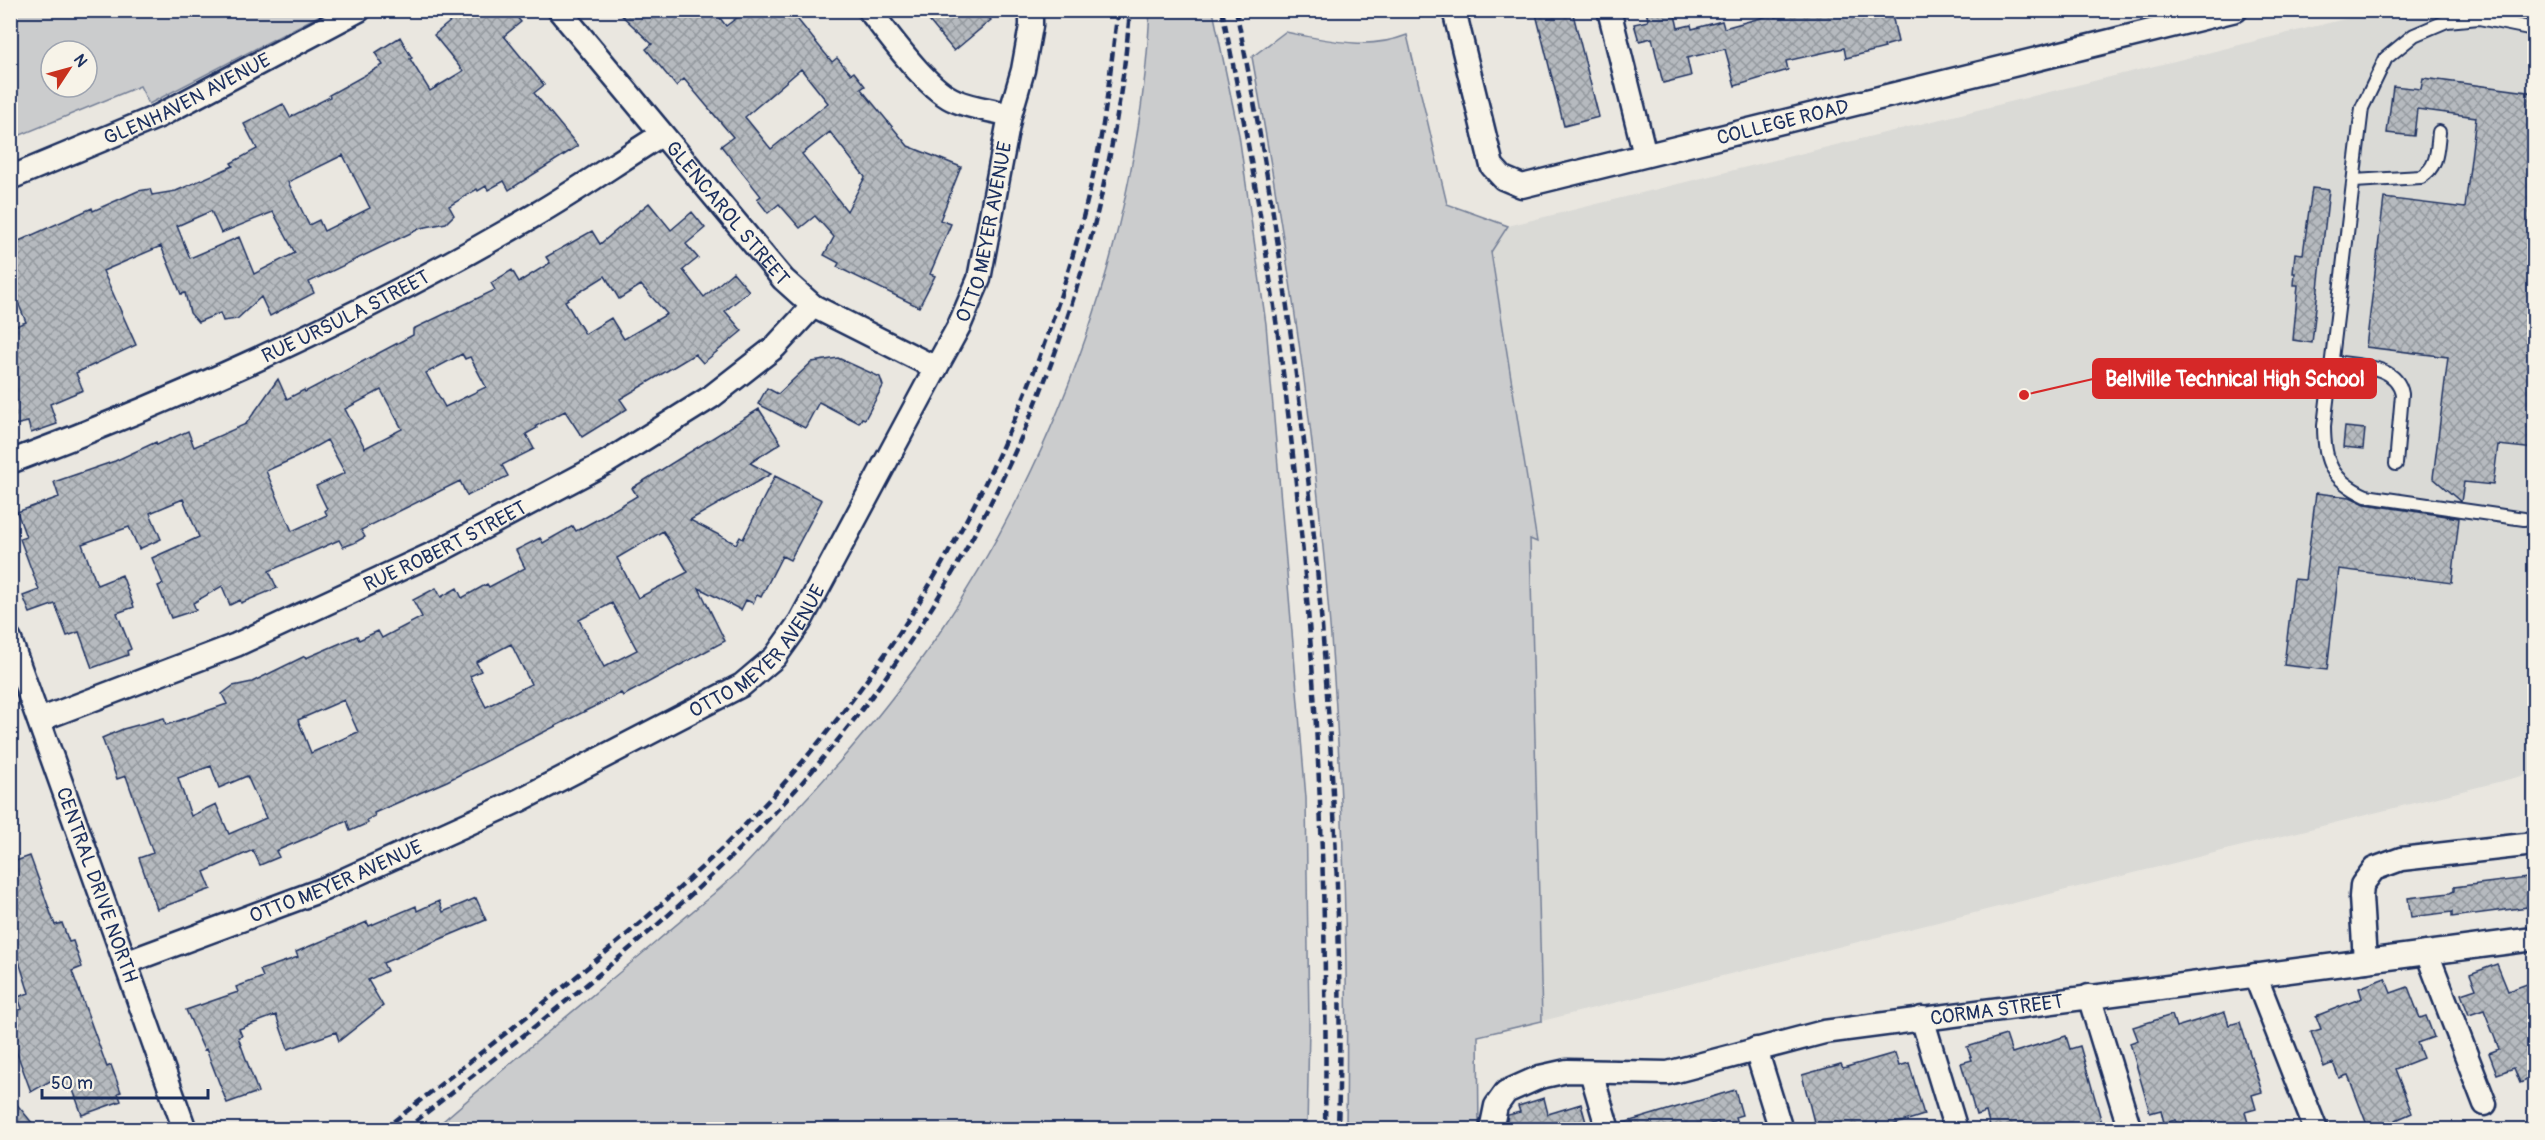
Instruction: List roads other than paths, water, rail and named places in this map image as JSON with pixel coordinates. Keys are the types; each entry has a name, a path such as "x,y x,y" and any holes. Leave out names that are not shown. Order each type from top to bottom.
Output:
{"street":[{"name":"GLENHAVEN AVENUE","path":"10,178 159,116 359,10"},
{"name":"GLENCAROL STREET","path":"560,10 661,135 783,279 813,306 936,368"},
{"path":"869,10 927,80 940,91 954,101 1010,115"},
{"name":"OTTO MEYER AVENUE","path":"125,963 324,889 520,800 742,685 782,649 800,622 959,326 979,279 1010,115 1023,70 1031,26 1031,10"},
{"name":"COLLEGE ROAD","path":"1454,10 1492,165 1503,178 1522,186 2236,10"},
{"path":"1609,10 1645,155"},
{"name":"RUE URSULA STREET","path":"10,462 106,426 292,344 427,276 536,214 661,135"},
{"name":"RUE ROBERT STREET","path":"39,720 236,645 439,551 607,462 711,397 775,347 813,306"},
{"name":"CENTRAL DRIVE NORTH","path":"10,640 185,1130"},
{"path":"2365,961 2362,885 2374,869 2402,858 2535,844"},
{"name":"CORMA STREET","path":"1491,1130 1496,1106 1506,1092 1540,1077 1567,1071 1668,1073 1824,1032 2535,939"},
{"path":"2427,953 2485,1104"},
{"path":"2255,975 2316,1130"},
{"path":"2089,996 2130,1130"},
{"path":"1922,1018 1956,1130"},
{"path":"1756,1049 1781,1130"},
{"path":"1591,1072 1608,1130"}],"lane":[{"path":"2524,519 2366,496 2347,487 2332,472 2324,449 2324,426 2361,108 2386,58 2397,47 2421,32 2447,21 2479,18 2535,29"},
{"path":"2354,181 2421,177 2429,173 2436,162 2439,132"},
{"path":"2333,362 2382,370 2395,376 2402,394 2396,464"}],"railway":[{"path":"383,1130 598,959 721,849 791,775 855,696 913,612 964,524 1009,432 1046,338 1077,241 1100,142 1118,10"},
{"path":"405,1130 584,987 713,874 754,834 831,748 900,656 961,558 1014,455 1057,347 1091,237 1116,124 1130,10"},
{"path":"1222,10 1249,148 1271,288 1290,427 1304,567 1315,708 1322,849 1325,1130"},
{"path":"1236,10 1277,240 1298,394 1315,549 1327,689 1337,878 1338,1130"}],"place":[{"name":"Bellville Technical High School","path":"2024,395"}]}
